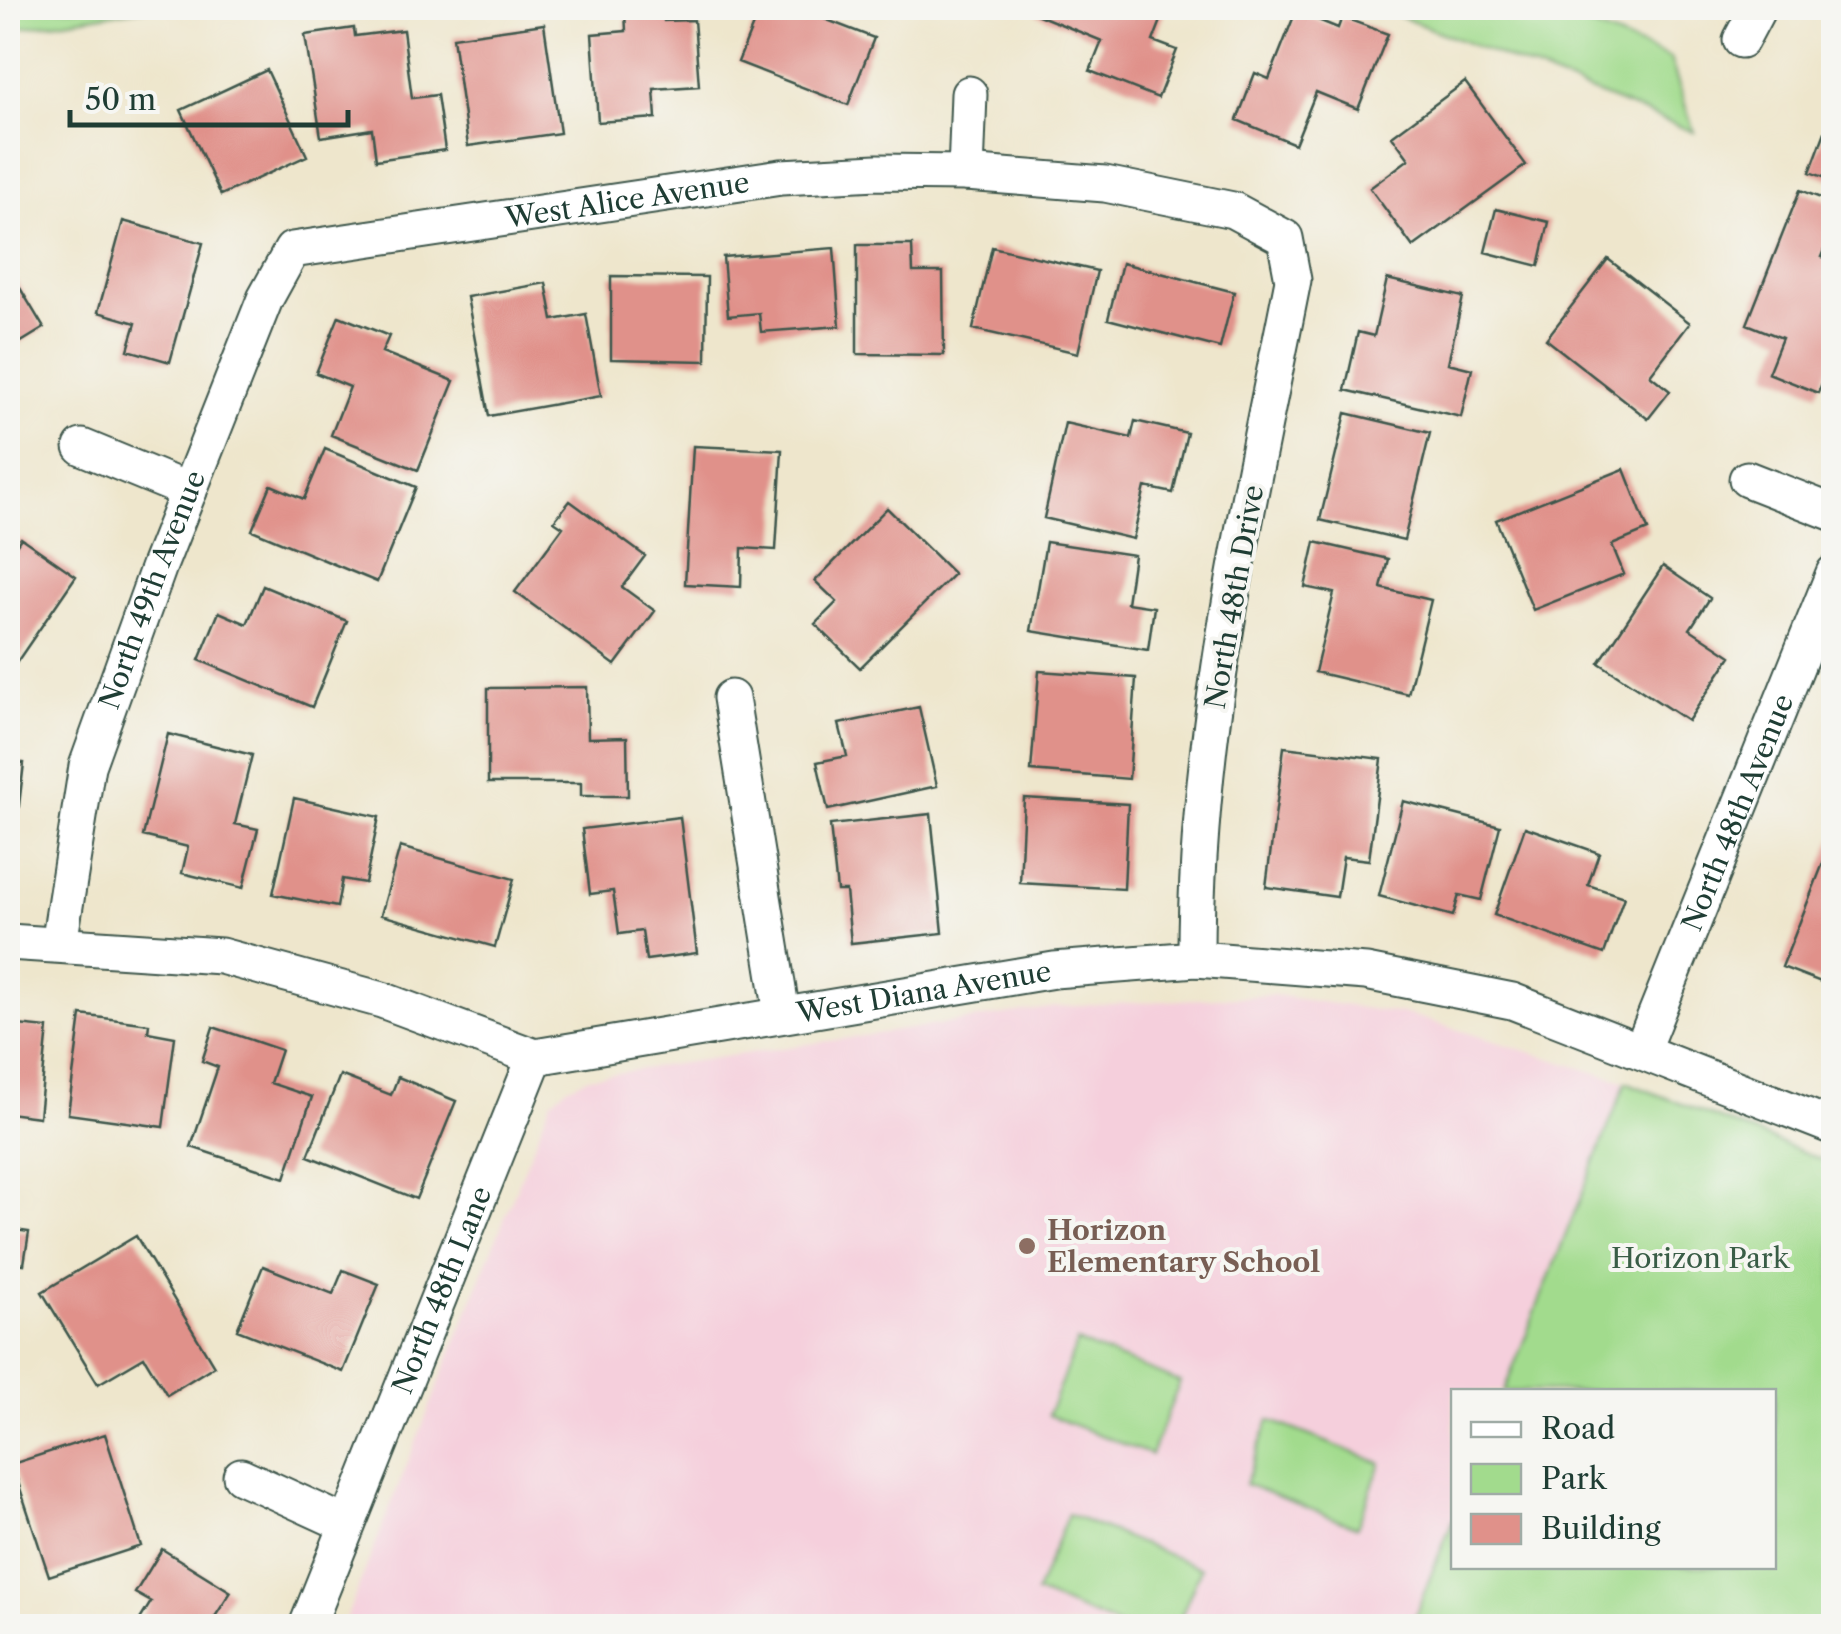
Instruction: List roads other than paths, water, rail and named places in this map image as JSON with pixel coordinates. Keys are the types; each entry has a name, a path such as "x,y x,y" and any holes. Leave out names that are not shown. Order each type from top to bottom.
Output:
{"street":[{"path":"1741,40 1758,8"},
{"path":"966,173 969,94"},
{"name":"West Alice Avenue","path":"292,250 781,177 966,173 1105,184 1160,195 1233,210 1285,238"},
{"name":"North 48th Drive","path":"1196,959 1196,909 1218,660 1294,280 1285,238"},
{"name":"North 49th Avenue","path":"60,944 87,766 265,299 292,250"},
{"path":"82,447 189,492"},
{"path":"1746,479 1834,514"},
{"name":"North 48th Avenue","path":"1642,1049 1834,574"},
{"path":"731,698 782,1014"},
{"path":"8,942 221,956 382,1000 535,1057"},
{"name":"West Diana Avenue","path":"535,1057 1054,970 1196,959 1366,972 1512,1002 1642,1049 1834,1127"},
{"name":"North 48th Lane","path":"307,1626 535,1057"},
{"path":"241,1476 346,1524"}],"place":[{"name":"Horizon Elementary School","path":"1027,1246"}],"park label":[{"name":"Horizon Park","path":"1700,1258"}]}
